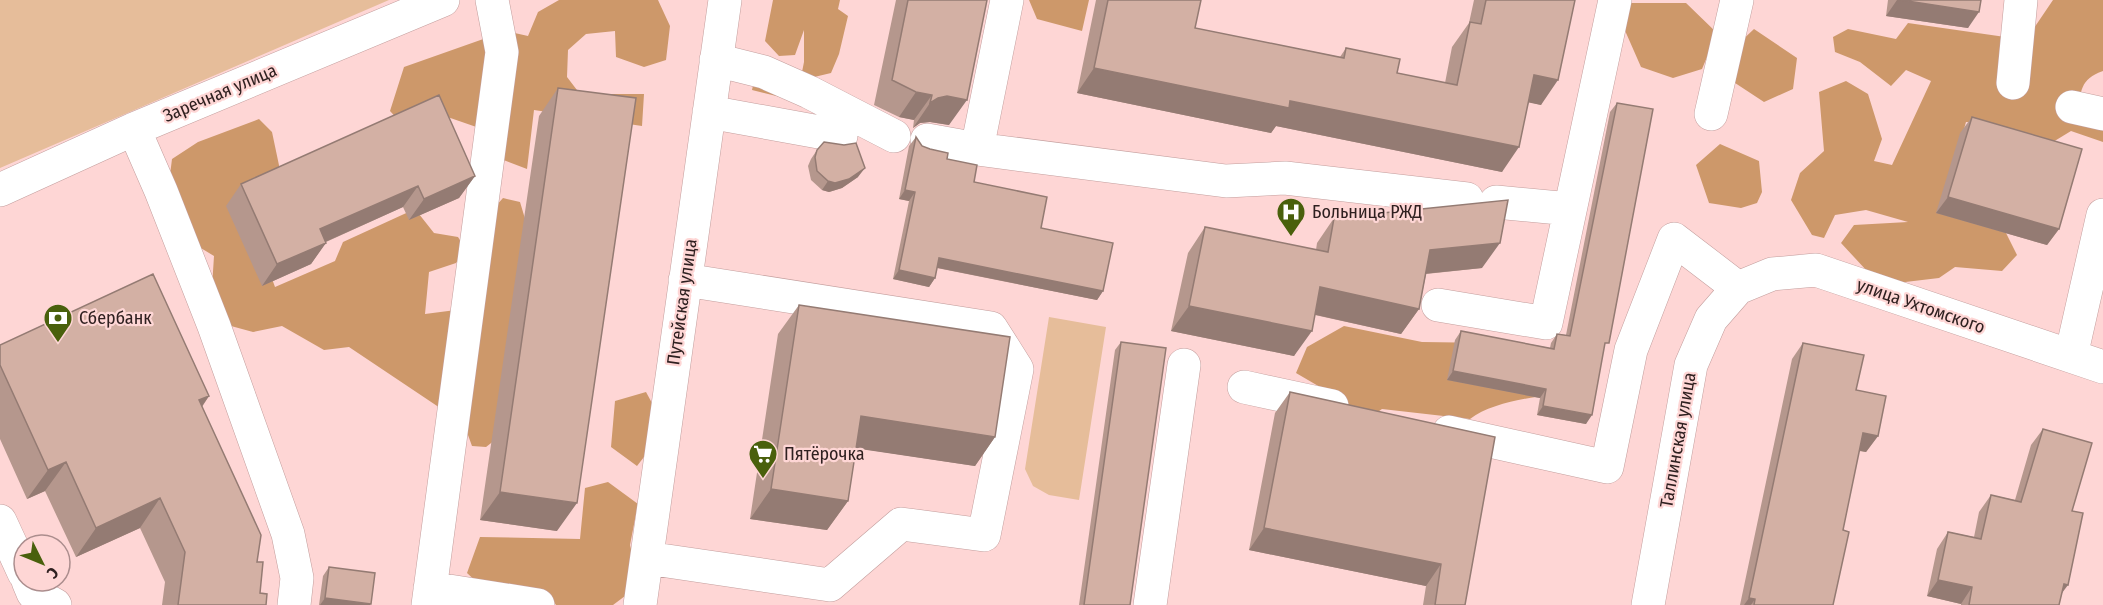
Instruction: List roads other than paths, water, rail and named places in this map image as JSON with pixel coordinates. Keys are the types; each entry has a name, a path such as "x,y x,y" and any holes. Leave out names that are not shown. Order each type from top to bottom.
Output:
{"street":[{"name":"Заречная улица","path":"0,190 134,129 442,0"},
{"path":"492,0 502,52 429,596 538,605"},
{"name":"Путейская улица","path":"640,605 725,0"},
{"path":"977,149 1007,0"},
{"path":"1438,305 1546,323 1615,0"},
{"path":"1711,114 1737,0"},
{"path":"2013,83 2022,0"},
{"path":"716,60 764,72 809,92 894,136"},
{"path":"709,112 841,136"},
{"path":"134,129 214,326 288,534 297,578 294,605"},
{"path":"927,140 977,149 1226,181 1285,178 1570,209"},
{"path":"2071,356 2103,215"},
{"path":"1420,426 1607,467 1631,350 1674,239 1738,288"},
{"name":"улица Ухтомского","path":"1738,288 1772,274 1816,270 2103,367"},
{"path":"647,558 830,585 901,524 984,535 1017,369 991,328 685,280"},
{"name":"Таллинская улица","path":"1648,605 1691,365 1711,319 1738,288"},
{"path":"1150,605 1184,365"},
{"path":"1244,387 1361,413"},
{"path":"0,521 12,547"},
{"path":"33,593 55,605"}],"place":[{"name":"Больница РЖД","path":"1291,238"},
{"name":"Сбербанк","path":"58,344"},
{"name":"Пятёрочка","path":"763,480"}]}
